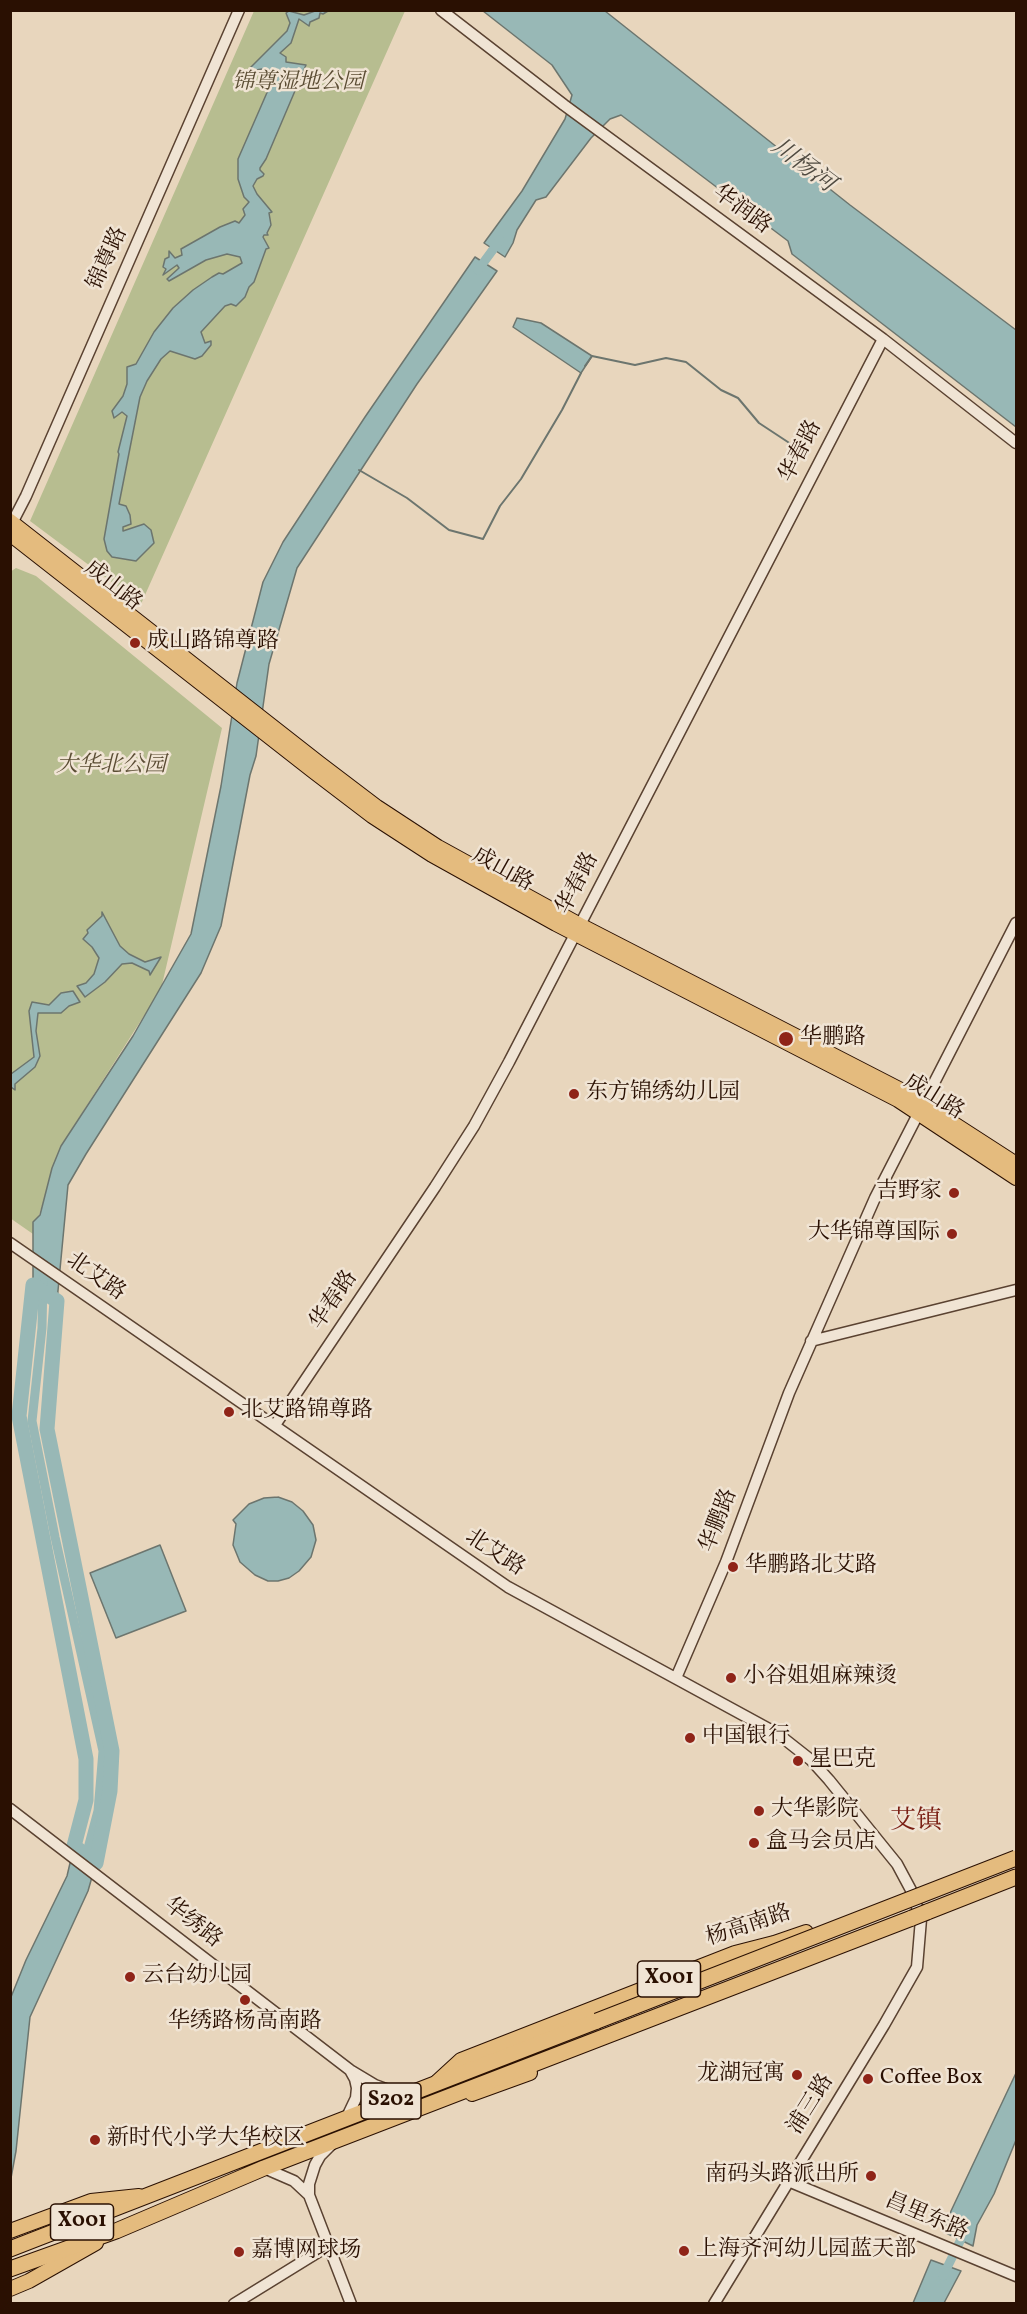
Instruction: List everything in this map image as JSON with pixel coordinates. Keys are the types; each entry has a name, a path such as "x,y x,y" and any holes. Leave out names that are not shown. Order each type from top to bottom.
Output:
{"highway":[{"name":"杨高南路","path":"10,2249 1017,1858"},
{"name":"X001","path":"10,2269 116,2231 264,2168 1017,1876"}],"main road":[{"name":"成山路","path":"12,531 266,728 377,807 438,847 577,929 804,1050 920,1107 1017,1164"},
{"name":"成山路","path":"920,1107 1017,1178"},
{"name":"杨高南路","path":"436,2084 461,2060 735,1953 774,1943 1017,1852"},
{"name":"X001","path":"443,2098 476,2094 492,2088 1017,1882"},
{"name":"杨高南路","path":"10,2231 91,2201 153,2194"},
{"name":"X001","path":"10,2289 29,2282 116,2231"}],"street":[{"name":"锦尊路","path":"12,531 239,10"},
{"name":"华润路","path":"441,10 564,105 883,339 1017,443"},
{"name":"华春路","path":"275,1425 474,1126 883,339"},
{"name":"华鹏路","path":"676,1678 726,1562 789,1393 875,1198 1017,923"},
{"name":"北艾路","path":"10,1243 508,1587 762,1724 811,1760 846,1799 897,1864 912,1892 921,1919"},
{"path":"811,1341 1017,1290"},
{"name":"华绣路","path":"10,1809 350,2070 375,2085 405,2096"},
{"name":"浦三路","path":"714,2304 917,1967 921,1919"},
{"path":"346,2119 356,2098 357,2088 356,2079 350,2070"},
{"path":"336,2140 320,2156 315,2165 309,2184 309,2195 351,2304"},
{"path":"264,2168 294,2181 309,2195"},
{"name":"昌里东路","path":"788,2181 1017,2276"},
{"path":"234,2304 328,2246"}],"green space":[{"name":"锦尊湿地公园","path":"254,11 405,11 141,604 30,521"},
{"name":"大华北公园","path":"16,568 36,576 222,728 161,989 61,1146 33,1234 10,1218 10,572"}],"water":[{"path":"289,11 304,15 315,11 328,11 320,13 319,18 310,22 309,26 299,19 291,43 280,53 286,57 286,62 306,65 266,159 260,168 264,174 253,186 272,212 269,213 271,225 268,235 263,237 269,248 266,249 254,282 245,297 236,306 231,304 225,306 201,332 205,343 211,341 211,345 202,356 195,359 170,351 161,359 147,381 140,397 119,504 126,506 130,515 131,524 123,527 123,531 144,524 151,530 154,543 136,561 112,557 107,551 104,539 118,452 127,416 122,412 114,418 112,411 123,396 127,384 127,367 136,364 154,332 173,308 212,277 219,273 223,274 242,263 240,257 227,254 206,260 169,281 167,279 179,268 177,265 163,275 166,269 163,267 165,259 169,257 169,251 175,258 182,255 181,249 220,227 235,221 239,223 245,215 243,209 249,202 244,197 238,179 238,159 269,88 266,86 278,76 273,71 262,69 250,71 250,68 287,31 290,23 286,13"},
{"name":"川杨河","path":"483,11 605,11 850,205 1016,330 1016,427 792,254 788,241 621,115 610,119 591,138 546,197 536,200 517,230 505,257 484,243 522,191 565,119 572,95 552,65"},
{"path":"475,257 497,271 417,384 297,568 269,664 256,756 250,775 221,926 201,973 68,1185 57,1301 33,1285 33,1222 40,1215 52,1168 61,1146 133,1036 191,934 221,786 237,683 263,582 283,542 365,417"},
{"path":"517,318 541,323 592,356 581,373 513,327"},
{"path":"102,912 120,946 129,954 145,962 161,957 150,975 149,971 132,963 122,964 105,982 85,997 77,986 86,983 94,974 99,958 83,939 88,933 87,930 102,916"},
{"path":"73,991 80,1002 69,1006 61,1013 38,1013 36,1031 40,1056 35,1067 15,1084 15,1090 11,1087 11,1074 34,1057 29,1011 32,1002 49,1005 61,993"},
{"path":"278,1497 292,1502 303,1511 313,1525 316,1540 311,1557 299,1571 289,1578 268,1581 255,1575 240,1562 233,1545 236,1524 233,1520 249,1504 264,1498"},
{"path":"160,1545 186,1611 116,1638 90,1573"},
{"path":"74,1846 96,1863 88,1891 30,2017 16,2151 11,2178 11,1997 26,1960 67,1876"},
{"path":"1016,2073 1016,2140 994,2194 977,2225 973,2246 944,2232 951,2211"},
{"path":"931,2260 961,2271 944,2303 913,2303"}],"waterway":[{"path":"478,270 500,240"},
{"path":"585,366 592,356 635,365 666,358 686,362 721,390 738,398 759,423 800,450"},
{"path":"359,470 407,498 449,530 483,539 500,506 521,479 562,410 581,373"},
{"path":"43,1279 42,1328 32,1421 55,1537 103,1751 98,1811 83,1867"},
{"path":"33,1285 57,1301 47,1429 112,1751 110,1791 96,1863 74,1846 86,1800 86,1759 19,1416 33,1285"},
{"path":"943,2276 966,2229"}],"place":[{"name":"成山路锦尊路","path":"135,643"},
{"name":"华鹏路","path":"786,1039"},
{"name":"东方锦绣幼儿园","path":"574,1094"},
{"name":"吉野家","path":"954,1193"},
{"name":"大华锦尊国际","path":"952,1234"},
{"name":"北艾路锦尊路","path":"229,1412"},
{"name":"华鹏路北艾路","path":"733,1567"},
{"name":"小谷姐姐麻辣烫","path":"731,1678"},
{"name":"中国银行","path":"690,1738"},
{"name":"星巴克","path":"798,1761"},
{"name":"大华影院","path":"759,1811"},
{"name":"盒马会员店","path":"754,1843"},
{"name":"云台幼儿园","path":"130,1977"},
{"name":"华绣路杨高南路","path":"245,2000"},
{"name":"龙湖冠寓","path":"797,2075"},
{"name":"Coffee Box","path":"868,2079"},
{"name":"新时代小学大华校区","path":"95,2140"},
{"name":"南码头路派出所","path":"871,2176"},
{"name":"上海齐河幼儿园蓝天部","path":"684,2251"},
{"name":"嘉博网球场","path":"239,2252"}],"district":[{"name":"艾镇","path":"916,1823"}]}
